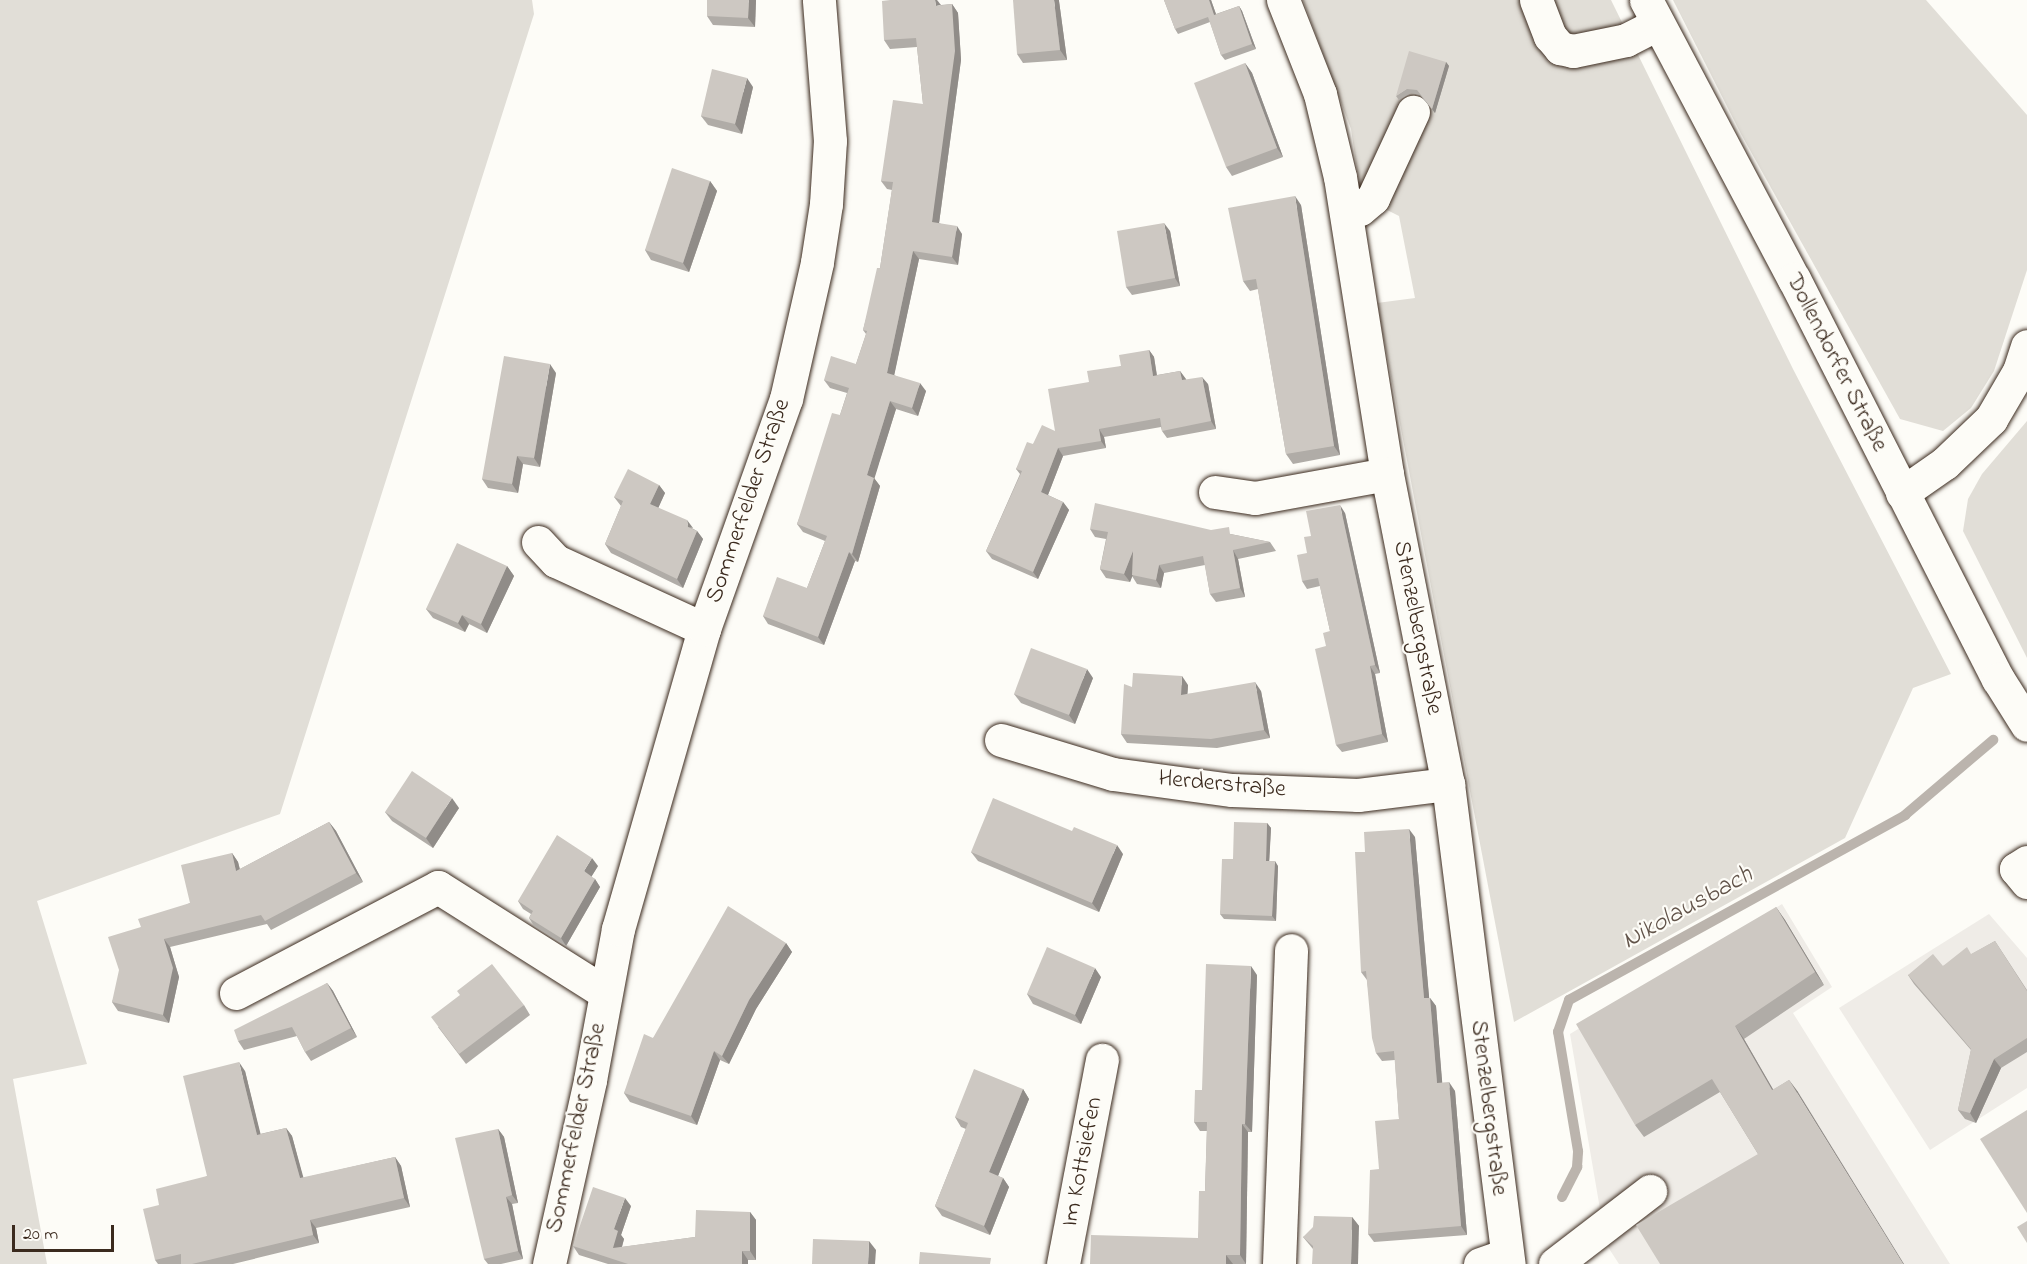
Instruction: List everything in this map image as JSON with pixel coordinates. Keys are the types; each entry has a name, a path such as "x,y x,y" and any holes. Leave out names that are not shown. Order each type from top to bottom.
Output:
{"street":[{"name":"Sommerfelder Straße","path":"549,1264 590,1080 604,992 618,929 704,629 786,399 817,262 826,204 830,141 819,0"},
{"name":"Stenzelbergstraße","path":"1283,0 1320,94 1346,212 1387,474 1448,784 1499,1261"},
{"path":"1536,0 1550,36 1560,48 1573,51 1626,40 1652,12"},
{"name":"Dollendorfer Straße","path":"1652,12 1794,279 1998,679 2027,725"},
{"path":"1346,212 1360,209 1373,198 1413,112"},
{"path":"1902,493 1945,463 1991,419 2019,371 2027,346"},
{"path":"1215,492 1255,498 1387,474"},
{"path":"538,542 556,561 704,629"},
{"name":"Herderstraße","path":"1001,740 1113,774 1232,790 1358,795 1448,784"},
{"path":"2027,862 2016,869 2027,882"},
{"name":"Sommerfelder Straße","path":"236,993 438,887 604,992"},
{"path":"1280,1264 1291,950"},
{"name":"Im Kottsiefen","path":"1062,1264 1102,1060"},
{"path":"1555,1264 1650,1191"}],"shaded area":[{"path":"0,0 532,0 534,14 280,814 37,901 87,1064 13,1079 47,1264 0,1264"},
{"path":"1303,0 1611,0 1793,369 1951,674 1913,688 1845,838 1514,1022 1377,303 1415,298 1399,216 1361,197 1351,129"},
{"path":"1673,0 1926,0 2027,115 2027,270 1994,371 1971,408 1943,431 1900,419 1741,134"},
{"path":"2027,421 2027,658 1963,531 1968,499 1982,474"},
{"path":"1782,904 1832,987 1793,1013 1950,1264 1619,1264 1606,1244 1570,1034"},
{"path":"1989,914 2027,958 2027,1088 1930,1150 1839,1008"}],"building":[{"path":"707,0 749,0 748,18 707,16"},
{"path":"935,0 936,6 952,4 955,51 932,222 957,226 952,257 913,251 887,373 920,383 912,408 890,401 867,475 874,478 852,554 849,552 818,637 763,616 777,577 807,588 827,536 797,524 832,413 840,415 849,388 824,380 831,356 856,364 867,331 863,330 877,268 880,268 893,182 881,181 893,100 923,104 916,38 884,40 882,1"},
{"path":"1013,0 1054,0 1060,50 1017,54"},
{"path":"1164,0 1209,0 1214,15 1239,6 1252,44 1221,55 1208,17 1175,29"},
{"path":"1409,51 1446,62 1432,109 1417,90 1407,89 1396,96"},
{"path":"1245,63 1277,148 1226,167 1194,83"},
{"path":"712,69 747,78 735,124 701,116"},
{"path":"672,168 710,181 683,263 645,250"},
{"path":"1295,196 1334,446 1286,454 1256,279 1243,281 1228,208"},
{"path":"1164,223 1175,278 1126,287 1117,231"},
{"path":"1149,350 1153,376 1180,371 1182,380 1202,377 1211,421 1162,431 1160,418 1099,429 1101,441 1058,448 1041,492 1063,502 1033,572 986,551 1022,471 1016,469 1027,442 1033,444 1042,425 1055,431 1048,389 1089,382 1087,371 1121,366 1119,355"},
{"path":"504,356 550,364 534,458 517,456 512,484 482,479"},
{"path":"628,469 659,485 650,504 687,520 688,527 697,531 677,579 605,544 623,501 614,497"},
{"path":"1095,503 1211,530 1229,527 1230,534 1270,542 1233,550 1240,588 1210,594 1203,556 1159,565 1156,580 1132,575 1133,551 1124,574 1100,569 1108,532 1090,529"},
{"path":"1340,505 1375,665 1370,666 1382,734 1336,745 1315,649 1326,646 1323,633 1330,631 1318,578 1302,581 1297,555 1307,553 1304,537 1311,536 1306,511"},
{"path":"457,543 507,566 481,624 462,615 458,623 426,609"},
{"path":"1031,648 1087,669 1069,715 1014,694"},
{"path":"1133,673 1182,676 1181,695 1255,682 1264,730 1211,739 1121,734 1124,684 1132,687"},
{"path":"412,771 452,798 426,838 385,812"},
{"path":"993,798 1072,831 1074,827 1117,845 1092,903 971,852"},
{"path":"329,822 356,873 265,921 261,915 164,939 173,968 163,1015 112,1002 119,970 108,937 141,927 138,919 190,903 181,865 232,853 236,871"},
{"path":"1234,822 1267,823 1266,861 1275,861 1272,916 1220,914 1222,859 1233,859"},
{"path":"1409,829 1424,998 1430,998 1437,1083 1449,1082 1461,1226 1368,1234 1370,1170 1379,1169 1375,1121 1399,1119 1394,1051 1376,1053 1372,1038 1366,971 1361,972 1355,852 1365,852 1364,832"},
{"path":"557,835 592,858 584,871 595,879 561,938 529,918 533,911 518,901"},
{"path":"728,906 786,943 749,1000 722,1056 714,1051 691,1116 624,1093 644,1034 653,1038"},
{"path":"1776,907 1815,972 1735,1026 1772,1090 1789,1080 1903,1264 1660,1264 1636,1225 1758,1154 1712,1079 1635,1125 1576,1024"},
{"path":"1995,941 2027,991 2027,1038 1994,1059 1970,1113 1958,1110 1971,1049 1908,975 1933,954 1943,966 1967,947 1971,954"},
{"path":"1047,947 1095,968 1075,1015 1027,994"},
{"path":"492,964 524,1005 459,1054 431,1017 460,995 457,991"},
{"path":"1206,964 1251,966 1245,1124 1242,1124 1240,1255 1226,1255 1226,1264 1090,1264 1091,1235 1198,1238 1199,1191 1205,1191 1207,1122 1194,1122 1195,1090 1202,1090"},
{"path":"327,983 351,1028 305,1052 292,1027 238,1041 234,1030"},
{"path":"239,1062 257,1135 286,1128 300,1178 395,1157 404,1198 310,1220 313,1235 192,1264 181,1264 181,1254 155,1260 143,1209 159,1205 156,1189 207,1176 183,1076"},
{"path":"974,1069 1023,1089 989,1172 1003,1178 984,1226 935,1206 968,1123 955,1117"},
{"path":"2027,1110 2027,1213 1980,1139"},
{"path":"498,1129 512,1195 506,1197 518,1251 484,1259 455,1138"},
{"path":"593,1187 625,1198 614,1229 618,1231 613,1248 695,1237 696,1210 750,1212 750,1251 742,1251 742,1264 628,1264 573,1246"},
{"path":"1314,1216 1352,1217 1351,1264 1312,1264 1313,1246 1303,1237 1313,1227"},
{"path":"2027,1221 2027,1243 2017,1227"},
{"path":"813,1239 869,1241 868,1264 812,1264"},
{"path":"920,1252 991,1258 990,1264 919,1264"}],"waterway":[{"name":"Nikolausbach","path":"1562,1197 1577,1167 1578,1151 1558,1032 1569,1000 1905,815 1993,740"}]}
